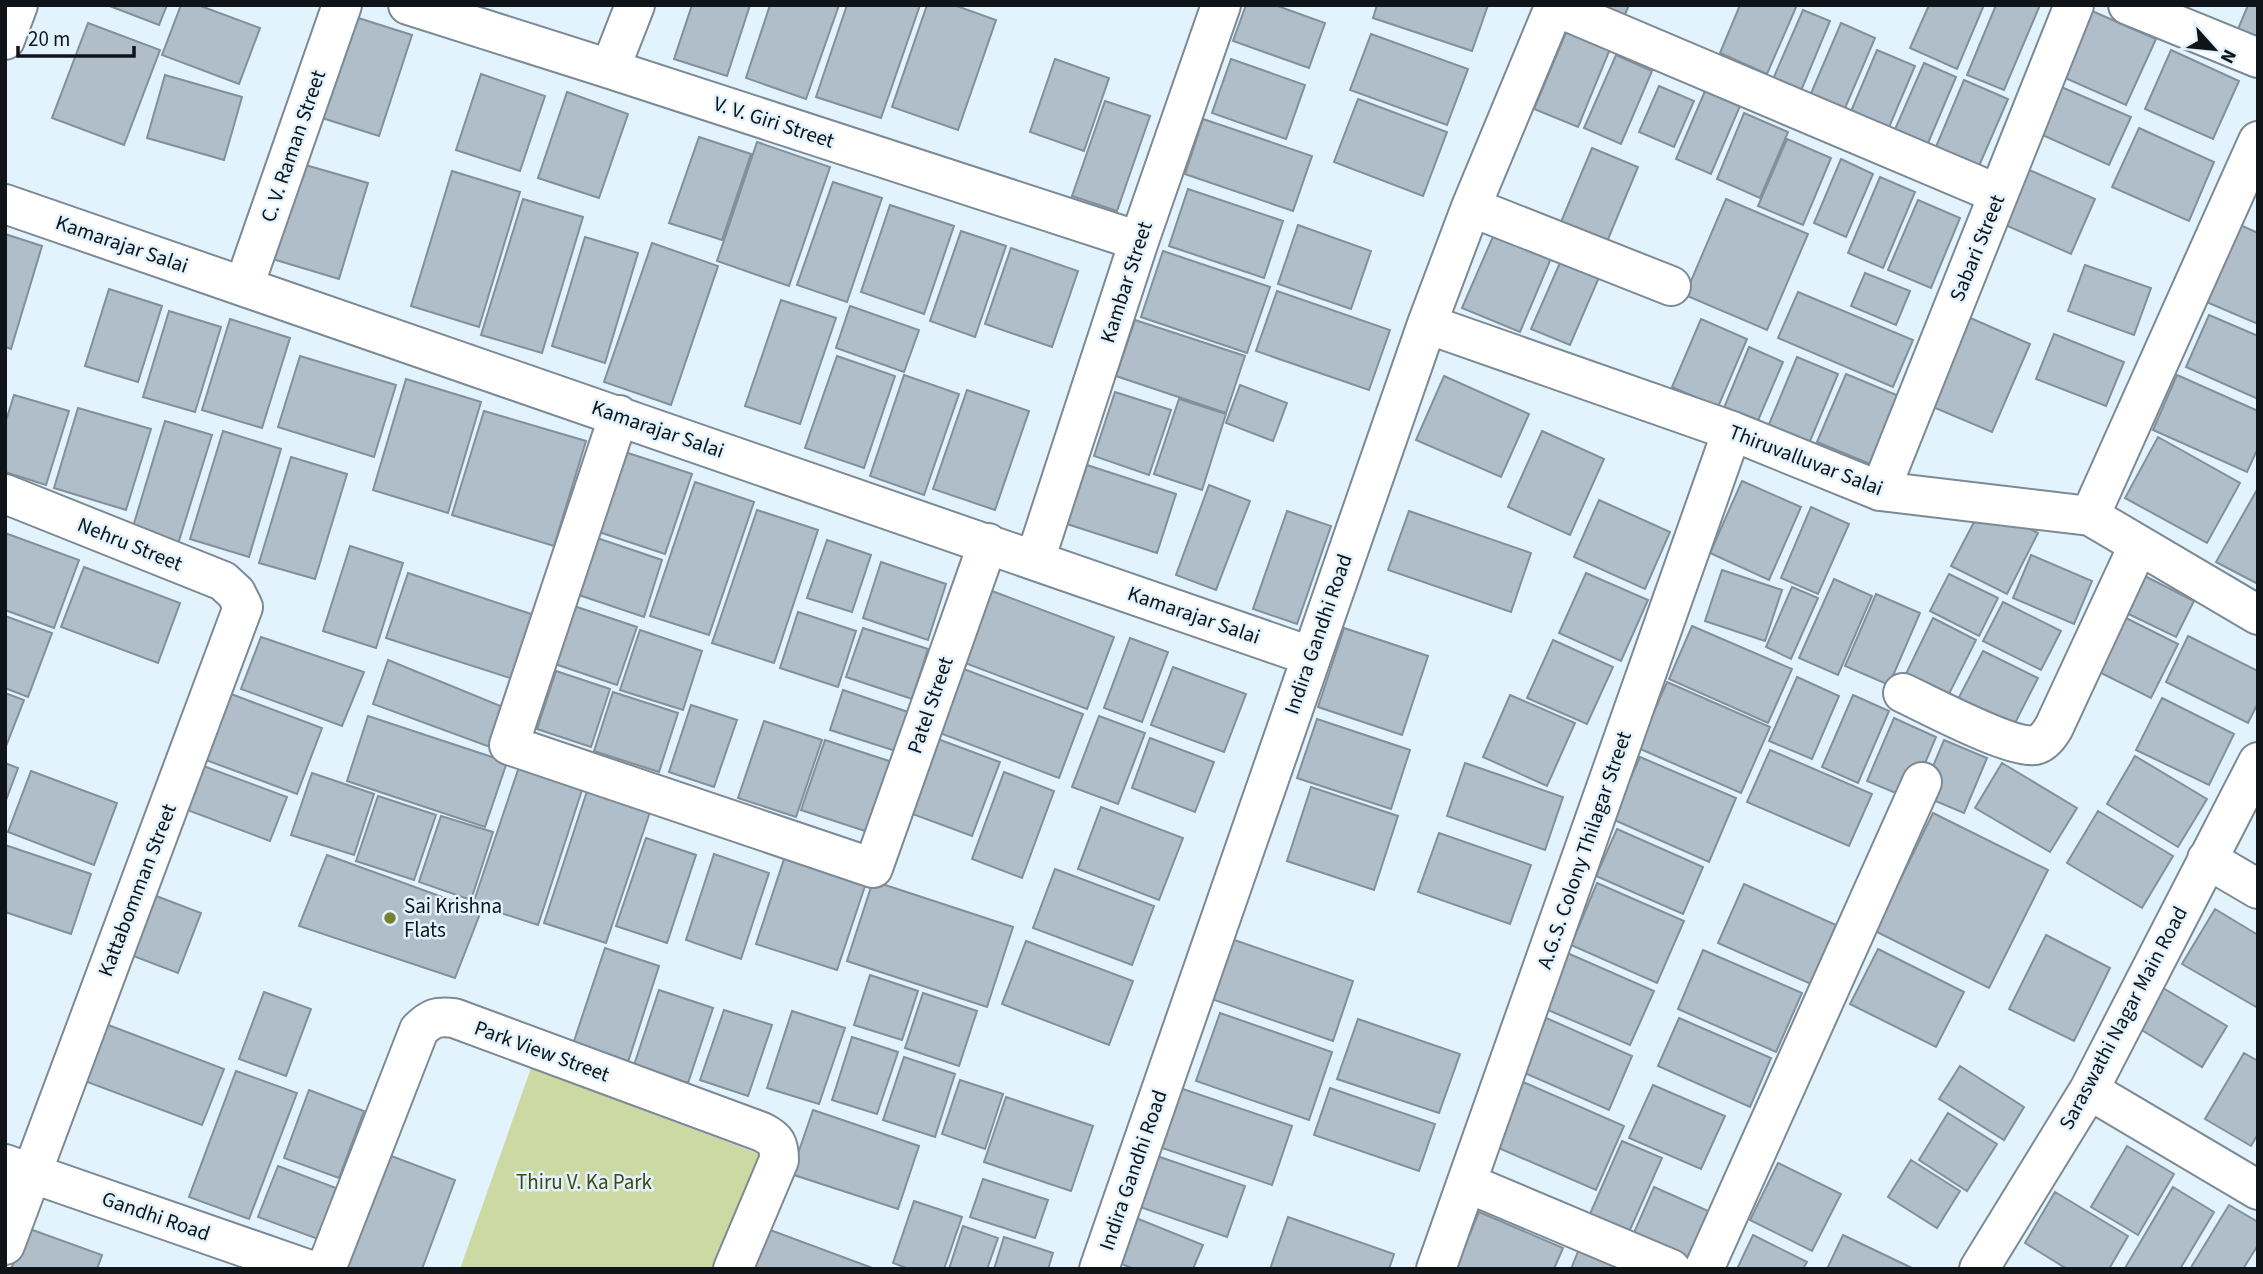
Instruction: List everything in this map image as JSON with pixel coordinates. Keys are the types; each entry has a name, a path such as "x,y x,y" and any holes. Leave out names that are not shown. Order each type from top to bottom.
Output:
{"street":[{"path":"5,40 18,5"},
{"name":"C. V. Raman Street","path":"244,286 342,5"},
{"name":"V. V. Giri Street","path":"408,5 1139,242"},
{"path":"610,69 635,5"},
{"name":"Kambar Street","path":"1035,560 1139,242 1221,5"},
{"name":"Sabari Street","path":"1880,491 2074,5"},
{"path":"2127,5 2258,58"},
{"path":"1555,6 1998,194"},
{"name":"Indira Gandhi Road","path":"1099,1269 1427,324 1471,207 1555,6"},
{"path":"2090,516 2258,141"},
{"name":"Kamarajar Salai","path":"5,204 988,542 1310,656"},
{"path":"1471,207 1671,286"},
{"name":"Thiruvalluvar Salai","path":"1427,324 1732,431 1880,491 2090,516 2258,615"},
{"name":"Patel Street","path":"619,415 509,745 873,868 988,542"},
{"name":"A.G.S. Colony Thilagar Street","path":"1436,1269 1732,431"},
{"name":"Nehru Street","path":"5,494 223,581 236,593 243,607"},
{"path":"1903,693 2012,742 2021,745 2041,743 2054,727 2138,546"},
{"name":"Kattabomman Street","path":"5,1245 18,1169 243,607"},
{"name":"Saraswathi Nagar Main Road","path":"1979,1269 2088,1090 2258,762"},
{"path":"1704,1269 1922,782"},
{"path":"2207,859 2258,889"},
{"name":"Park View Street","path":"326,1269 419,1030 430,1019 439,1017 454,1018 773,1138 779,1145 779,1160 733,1269"},
{"path":"2088,1090 2258,1190"},
{"name":"Gandhi Road","path":"18,1169 307,1269"},
{"path":"1467,1183 1671,1269"}],"green space":[{"name":"Thiru V. Ka Park","path":"531,1068 775,1160 733,1269 460,1269"}],"building":[{"path":"107,5 167,5 159,25"},
{"path":"181,5 198,5 260,28 239,84 162,55"},
{"path":"692,5 750,5 727,76 674,59"},
{"path":"770,5 839,5 806,99 746,78"},
{"path":"847,5 920,5 881,118 816,97"},
{"path":"927,5 954,5 996,20 958,130 892,107"},
{"path":"1246,5 1275,5 1325,23 1309,68 1233,41"},
{"path":"1377,5 1488,5 1472,51 1373,18"},
{"path":"1598,5 1629,5 1624,17"},
{"path":"1740,5 1797,5 1767,74 1720,53"},
{"path":"1929,5 1984,5 1957,69 1910,48"},
{"path":"1996,5 2040,5 2004,90 1967,75"},
{"path":"2248,5 2258,5 2258,43 2236,34"},
{"path":"2083,7 2156,39 2126,105 2054,73"},
{"path":"1803,10 1830,21 1798,98 1770,86"},
{"path":"352,16 412,35 379,136 319,117"},
{"path":"88,23 160,50 124,145 52,118"},
{"path":"1841,23 1875,38 1840,120 1806,105"},
{"path":"1567,30 1610,49 1578,127 1534,109"},
{"path":"1371,34 1468,69 1447,125 1350,90"},
{"path":"1877,50 1915,66 1884,139 1846,123"},
{"path":"2171,50 2239,81 2213,139 2145,109"},
{"path":"1616,55 1652,71 1621,144 1584,128"},
{"path":"1055,59 1109,78 1084,151 1030,132"},
{"path":"1231,59 1305,85 1286,139 1212,113"},
{"path":"1924,63 1956,77 1926,148 1893,134"},
{"path":"481,74 545,96 520,171 456,150"},
{"path":"165,75 242,97 224,160 147,138"},
{"path":"1964,80 2008,99 1976,173 1933,154"},
{"path":"1659,86 1694,101 1674,147 1639,132"},
{"path":"2059,86 2131,117 2109,165 2038,133"},
{"path":"1705,91 1740,106 1711,174 1676,159"},
{"path":"567,92 628,114 599,198 538,178"},
{"path":"1358,99 1447,132 1423,196 1334,162"},
{"path":"1105,101 1150,116 1117,211 1072,196"},
{"path":"1744,113 1788,132 1760,198 1717,179"},
{"path":"1203,119 1312,156 1293,211 1185,174"},
{"path":"2139,128 2214,162 2189,221 2112,187"},
{"path":"699,137 751,154 722,240 669,223"},
{"path":"1787,139 1831,158 1803,225 1758,206"},
{"path":"757,142 830,167 789,286 717,261"},
{"path":"1592,148 1638,167 1604,249 1558,229"},
{"path":"1841,159 1873,174 1846,237 1814,223"},
{"path":"295,162 368,183 339,279 266,257"},
{"path":"2018,165 2095,199 2071,254 1994,220"},
{"path":"452,171 520,192 479,327 411,306"},
{"path":"1880,177 1915,192 1883,268 1848,253"},
{"path":"833,182 882,198 847,302 797,285"},
{"path":"1188,189 1283,221 1264,278 1169,246"},
{"path":"523,199 583,217 542,353 481,335"},
{"path":"1726,199 1808,234 1767,330 1685,295"},
{"path":"1918,200 1960,218 1931,288 1888,270"},
{"path":"890,205 954,226 924,314 861,292"},
{"path":"2231,221 2258,233 2258,324 2197,298"},
{"path":"1298,225 1371,251 1351,309 1278,284"},
{"path":"961,231 1006,246 975,337 930,321"},
{"path":"1495,232 1552,256 1520,332 1462,308"},
{"path":"5,234 42,246 11,349 5,347"},
{"path":"585,237 638,253 605,363 552,346"},
{"path":"652,243 718,266 671,405 604,382"},
{"path":"1011,248 1078,271 1052,347 985,324"},
{"path":"1163,251 1270,287 1247,353 1141,317"},
{"path":"1562,258 1600,275 1570,345 1531,329"},
{"path":"2085,265 2151,288 2134,335 2068,311"},
{"path":"1865,273 1910,291 1896,325 1851,306"},
{"path":"109,289 162,306 138,382 85,366"},
{"path":"1277,291 1390,330 1369,390 1256,351"},
{"path":"1798,292 1913,340 1893,387 1778,338"},
{"path":"781,300 836,318 800,424 745,406"},
{"path":"850,306 919,330 904,372 836,348"},
{"path":"169,311 221,327 195,412 143,397"},
{"path":"1959,313 2030,344 1992,432 1921,402"},
{"path":"2209,315 2258,336 2258,399 2186,367"},
{"path":"230,319 290,338 262,428 202,410"},
{"path":"1701,319 1747,339 1718,407 1672,387"},
{"path":"1135,320 1245,356 1226,413 1116,376"},
{"path":"2054,334 2124,362 2106,406 2036,379"},
{"path":"1749,347 1783,362 1754,430 1721,415"},
{"path":"300,356 396,385 374,457 278,427"},
{"path":"837,356 895,376 864,468 805,448"},
{"path":"1797,357 1838,374 1808,446 1767,429"},
{"path":"1846,374 1899,396 1870,464 1817,442"},
{"path":"904,375 959,394 924,495 870,476"},
{"path":"2177,375 2258,411 2258,448 2247,472 2153,430"},
{"path":"1444,376 1529,414 1501,477 1416,440"},
{"path":"406,379 481,402 448,513 373,490"},
{"path":"1240,385 1287,403 1273,441 1226,423"},
{"path":"967,390 1029,411 995,510 933,489"},
{"path":"1115,392 1171,410 1149,475 1094,456"},
{"path":"14,395 69,411 46,485 5,472 5,424"},
{"path":"1179,399 1226,414 1202,490 1154,474"},
{"path":"78,408 151,429 126,510 54,488"},
{"path":"484,411 586,441 554,546 452,515"},
{"path":"165,421 212,435 178,544 132,530"},
{"path":"223,431 281,449 249,557 190,539"},
{"path":"1542,431 1604,459 1570,535 1508,507"},
{"path":"2158,437 2240,483 2207,543 2125,498"},
{"path":"625,452 692,474 665,554 599,532"},
{"path":"291,457 347,474 315,579 259,563"},
{"path":"1087,465 1176,494 1157,553 1067,524"},
{"path":"1742,481 1801,507 1769,580 1710,553"},
{"path":"695,482 754,502 709,635 650,616"},
{"path":"1209,485 1250,501 1216,590 1176,575"},
{"path":"2258,488 2258,584 2216,562"},
{"path":"1599,500 1670,532 1645,589 1574,557"},
{"path":"1983,505 2038,533 2007,594 1951,566"},
{"path":"1811,507 1849,524 1818,594 1781,578"},
{"path":"757,510 818,530 774,663 712,643"},
{"path":"1287,511 1331,526 1297,624 1253,609"},
{"path":"1409,511 1531,553 1511,612 1388,570"},
{"path":"5,533 79,560 54,628 5,610"},
{"path":"597,538 662,560 644,617 579,595"},
{"path":"827,540 871,555 852,612 807,598"},
{"path":"350,546 403,563 376,648 323,631"},
{"path":"2031,555 2092,581 2074,624 2013,598"},
{"path":"881,562 946,584 928,640 863,618"},
{"path":"84,567 180,603 158,663 61,627"},
{"path":"1722,570 1782,590 1765,641 1705,621"},
{"path":"2135,571 2194,601 2176,637 2116,608"},
{"path":"408,573 534,615 513,679 386,638"},
{"path":"1586,573 1648,600 1621,661 1559,633"},
{"path":"1949,574 1998,598 1979,636 1930,611"},
{"path":"1834,579 1872,596 1838,675 1799,658"},
{"path":"1792,587 1818,598 1791,659 1766,647"},
{"path":"992,591 1114,637 1087,709 965,663"},
{"path":"1876,594 1920,613 1889,685 1845,666"},
{"path":"2003,602 2061,631 2041,670 1983,641"},
{"path":"574,606 637,627 617,685 555,664"},
{"path":"798,612 856,631 838,687 780,668"},
{"path":"2118,614 2178,644 2151,698 2091,668"},
{"path":"5,616 52,633 28,697 5,688"},
{"path":"1933,618 1976,640 1944,704 1902,682"},
{"path":"1692,626 1792,669 1768,723 1669,679"},
{"path":"863,628 928,649 912,699 846,677"},
{"path":"1344,628 1428,656 1402,735 1318,707"},
{"path":"640,630 702,651 683,710 620,690"},
{"path":"2188,636 2258,671 2258,703 2248,723 2166,682"},
{"path":"261,637 364,672 342,726 241,689"},
{"path":"1130,638 1168,652 1142,722 1104,708"},
{"path":"1553,640 1613,667 1587,724 1527,698"},
{"path":"1983,651 2038,678 2011,731 1956,703"},
{"path":"388,660 503,707 490,747 373,704"},
{"path":"1173,667 1246,694 1224,752 1151,725"},
{"path":"961,668 1083,714 1059,778 937,732"},
{"path":"556,671 610,689 591,747 537,729"},
{"path":"1797,677 1839,696 1812,759 1769,741"},
{"path":"1667,682 1770,727 1741,793 1638,748"},
{"path":"843,690 914,714 902,753 830,730"},
{"path":"223,691 322,728 297,794 198,757"},
{"path":"613,692 678,713 659,772 594,751"},
{"path":"5,693 24,700 5,749"},
{"path":"1510,695 1575,723 1547,786 1483,757"},
{"path":"1853,695 1889,711 1858,783 1822,767"},
{"path":"2162,698 2234,734 2209,785 2136,750"},
{"path":"691,705 737,720 714,787 669,772"},
{"path":"368,716 507,762 485,827 347,781"},
{"path":"1099,716 1145,733 1118,804 1072,787"},
{"path":"1894,718 1936,737 1910,799 1867,781"},
{"path":"1317,719 1410,750 1391,809 1297,778"},
{"path":"764,721 822,740 796,817 738,798"},
{"path":"935,738 1000,762 972,836 907,812"},
{"path":"1150,738 1214,762 1195,812 1132,788"},
{"path":"825,740 892,762 868,832 801,810"},
{"path":"1944,740 1987,758 1964,813 1921,795"},
{"path":"1770,750 1872,794 1849,846 1747,802"},
{"path":"2135,756 2207,799 2178,847 2107,804"},
{"path":"1640,757 1736,798 1709,862 1612,819"},
{"path":"521,761 585,781 538,925 473,904"},
{"path":"5,763 18,768 5,803"},
{"path":"1465,763 1563,797 1545,850 1447,816"},
{"path":"2002,763 2077,808 2050,852 1975,808"},
{"path":"198,764 287,797 270,841 182,808"},
{"path":"31,771 117,803 94,865 8,832"},
{"path":"1004,772 1054,791 1022,878 972,859"},
{"path":"312,773 374,794 354,855 291,835"},
{"path":"589,785 652,806 606,943 544,923"},
{"path":"1311,787 1398,816 1374,890 1287,861"},
{"path":"378,796 436,815 414,880 356,861"},
{"path":"1101,807 1183,838 1159,900 1078,869"},
{"path":"2098,811 2173,856 2142,908 2067,863"},
{"path":"1933,813 2048,870 1989,988 1875,931"},
{"path":"441,816 493,832 471,900 419,882"},
{"path":"1617,829 1703,867 1683,914 1596,876"},
{"path":"1439,833 1531,865 1510,924 1418,892"},
{"path":"646,838 696,855 667,943 616,926"},
{"path":"5,845 91,874 71,934 5,912"},
{"path":"786,853 867,880 837,970 756,944"},
{"path":"714,854 769,873 741,959 686,940"},
{"name":"Sai Krishna Flats","path":"327,855 481,911 455,978 299,926"},
{"path":"1055,869 1154,906 1132,965 1033,928"},
{"path":"873,881 1013,927 987,1007 847,961"},
{"path":"1597,883 1684,921 1657,983 1571,945"},
{"path":"1744,884 1836,925 1811,984 1718,943"},
{"path":"151,894 201,913 178,973 128,954"},
{"path":"2215,909 2258,935 2258,1008 2182,964"},
{"path":"1217,934 1353,981 1333,1041 1197,994"},
{"path":"2046,935 2110,968 2074,1041 2009,1009"},
{"path":"1026,941 1133,981 1109,1045 1002,1004"},
{"path":"605,948 659,966 628,1062 573,1044"},
{"path":"1878,949 1964,992 1936,1047 1850,1004"},
{"path":"1703,950 1802,993 1776,1052 1678,1009"},
{"path":"1565,952 1654,991 1630,1045 1541,1007"},
{"path":"870,975 918,991 902,1040 854,1025"},
{"path":"2163,988 2227,1026 2202,1067 2140,1029"},
{"path":"659,990 713,1008 688,1083 634,1065"},
{"path":"264,992 311,1009 286,1076 239,1059"},
{"path":"923,993 977,1011 959,1066 905,1048"},
{"path":"724,1010 772,1025 748,1096 700,1080"},
{"path":"792,1011 845,1028 819,1104 767,1088"},
{"path":"1220,1013 1332,1052 1309,1120 1196,1081"},
{"path":"1535,1013 1632,1056 1609,1110 1511,1067"},
{"path":"1679,1018 1771,1058 1750,1107 1658,1066"},
{"path":"1358,1019 1460,1054 1439,1113 1337,1079"},
{"path":"103,1023 224,1069 202,1125 82,1080"},
{"path":"852,1037 898,1052 877,1114 832,1100"},
{"path":"2244,1053 2258,1061 2258,1134 2251,1146 2205,1119"},
{"path":"904,1057 955,1074 935,1137 883,1120"},
{"path":"1960,1066 2024,1107 2004,1140 1939,1099"},
{"path":"236,1071 297,1093 249,1219 189,1197"},
{"path":"960,1080 1003,1094 985,1149 942,1134"},
{"path":"1523,1082 1624,1126 1596,1190 1494,1146"},
{"path":"1653,1085 1725,1116 1701,1169 1629,1138"},
{"path":"1177,1087 1292,1126 1272,1185 1156,1146"},
{"path":"1330,1088 1435,1124 1419,1171 1314,1135"},
{"path":"309,1090 364,1111 339,1178 284,1158"},
{"path":"1006,1097 1093,1126 1071,1191 984,1162"},
{"path":"813,1110 919,1146 898,1209 791,1174"},
{"path":"1948,1113 1997,1144 1967,1191 1919,1160"},
{"path":"1622,1141 1662,1158 1625,1241 1586,1223"},
{"path":"2127,1146 2174,1174 2138,1235 2091,1207"},
{"path":"378,1151 455,1180 422,1269 348,1269 336,1264"},
{"path":"1151,1154 1245,1186 1227,1237 1134,1205"},
{"path":"1911,1160 1960,1191 1937,1228 1888,1197"},
{"path":"1778,1163 1841,1194 1812,1251 1750,1220"},
{"path":"278,1166 336,1188 318,1239 258,1217"},
{"path":"983,1179 1048,1200 1035,1238 970,1217"},
{"path":"1654,1187 1715,1214 1695,1262 1633,1235"},
{"path":"2173,1187 2214,1212 2180,1269 2125,1268"},
{"path":"2055,1192 2128,1236 2109,1269 2067,1269 2025,1243"},
{"path":"914,1201 962,1217 944,1269 909,1269 893,1263"},
{"path":"2229,1205 2258,1222 2258,1245 2243,1269 2190,1269"},
{"path":"1479,1212 1563,1248 1554,1269 1455,1269"},
{"path":"1131,1216 1203,1245 1193,1269 1134,1269 1114,1261"},
{"path":"1288,1217 1394,1254 1389,1269 1270,1269"},
{"path":"963,1226 998,1238 987,1269 949,1269"},
{"path":"762,1227 875,1269 747,1269"},
{"path":"27,1228 102,1255 97,1269 11,1269"},
{"path":"1753,1235 1807,1262 1803,1269 1737,1269"},
{"path":"1843,1235 1914,1269 1827,1269"},
{"path":"1004,1237 1053,1253 1048,1269 994,1269"},
{"path":"1579,1249 1625,1269 1571,1269"}],"place":[{"name":"Sai Krishna Flats","path":"390,918"}]}
